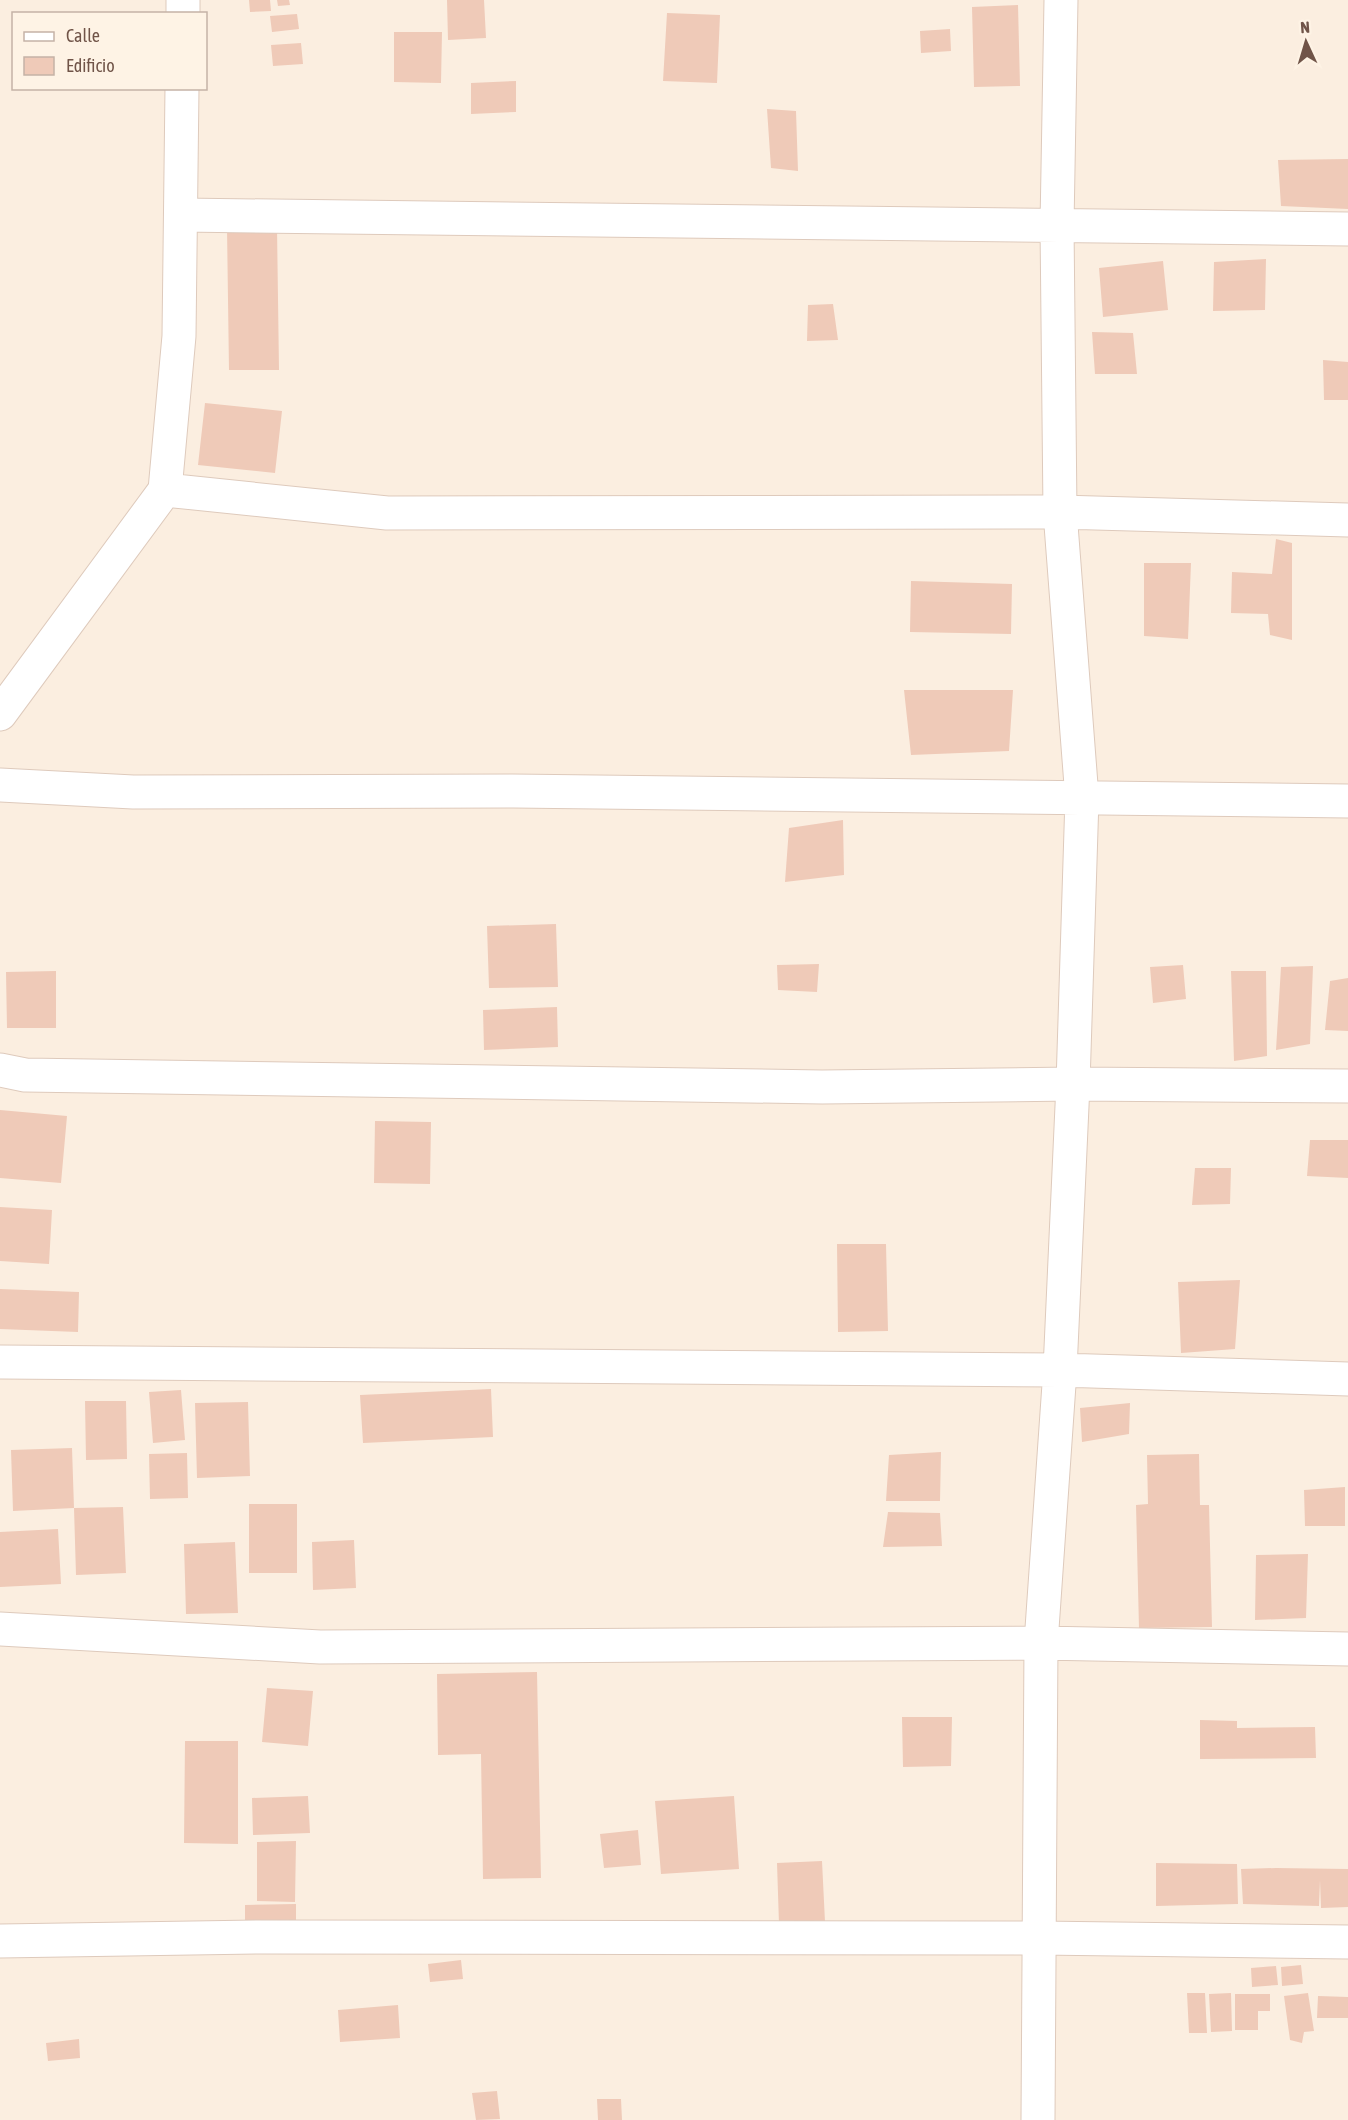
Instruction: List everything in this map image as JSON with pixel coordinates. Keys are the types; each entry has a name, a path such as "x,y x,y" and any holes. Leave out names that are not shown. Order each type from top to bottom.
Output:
{"street":[{"path":"1038,2120 1041,1642 1060,1370 1073,1084 1082,798 1060,512 1058,225 1061,0"},
{"path":"0,714 165,490 179,336 182,90"},
{"path":"181,215 1348,230"},
{"path":"165,490 387,513 1060,512 1348,520"},
{"path":"0,785 133,792 525,791 1348,801"},
{"path":"0,1070 25,1075 786,1086 1073,1084 1348,1086"},
{"path":"0,1362 1060,1370 1348,1379"},
{"path":"0,1629 320,1647 1041,1642 1348,1649"},
{"path":"0,1941 257,1937 1039,1938 1348,1942"}],"building":[{"path":"249,0 270,0 271,11 250,12"},
{"path":"277,0 289,0 290,5 278,6"},
{"path":"447,0 484,0 486,38 448,40"},
{"path":"1018,5 1020,86 974,87 972,7"},
{"path":"667,13 720,15 717,83 663,81"},
{"path":"297,14 299,29 272,32 270,16"},
{"path":"950,29 951,51 921,53 920,31"},
{"path":"394,32 442,32 441,83 394,82"},
{"path":"301,43 303,64 273,66 271,45"},
{"path":"516,81 516,112 471,114 471,83"},
{"path":"767,109 796,111 798,171 771,168"},
{"path":"1348,159 1348,209 1281,206 1278,160"},
{"path":"277,227 279,370 229,370 227,228"},
{"path":"1266,259 1265,310 1213,311 1214,262"},
{"path":"1163,261 1168,310 1103,317 1099,268"},
{"path":"833,304 838,340 807,341 808,305"},
{"path":"1092,332 1133,333 1137,374 1095,374"},
{"path":"1323,360 1348,362 1348,400 1324,400"},
{"path":"205,403 282,411 275,473 198,465"},
{"path":"1276,539 1292,543 1292,640 1270,635 1268,614 1231,613 1232,572 1272,574"},
{"path":"1144,563 1191,563 1188,639 1144,636"},
{"path":"911,581 1012,584 1011,634 910,632"},
{"path":"904,690 1013,690 1009,751 911,755"},
{"path":"843,820 844,875 785,882 789,828"},
{"path":"556,924 558,987 489,988 487,926"},
{"path":"819,964 817,992 778,990 777,965"},
{"path":"1183,965 1186,999 1153,1003 1150,967"},
{"path":"1313,966 1310,1044 1276,1050 1281,967"},
{"path":"56,971 56,1028 7,1028 6,972"},
{"path":"1231,971 1266,971 1267,1056 1234,1061"},
{"path":"1348,978 1348,1031 1325,1030 1330,981"},
{"path":"557,1007 558,1047 484,1050 483,1010"},
{"path":"0,1110 67,1116 61,1183 0,1178"},
{"path":"375,1121 431,1122 430,1184 374,1183"},
{"path":"1310,1140 1348,1140 1348,1178 1307,1176"},
{"path":"1195,1168 1231,1168 1230,1204 1192,1205"},
{"path":"0,1207 52,1210 49,1264 0,1261"},
{"path":"837,1244 886,1244 888,1331 838,1332"},
{"path":"1240,1280 1235,1349 1181,1353 1178,1282"},
{"path":"0,1289 79,1292 78,1332 0,1329"},
{"path":"491,1389 493,1437 363,1443 360,1395"},
{"path":"181,1390 185,1440 153,1443 149,1392"},
{"path":"85,1401 126,1401 127,1459 86,1460"},
{"path":"248,1402 250,1476 197,1478 195,1403"},
{"path":"1130,1403 1129,1434 1082,1442 1080,1408"},
{"path":"72,1448 74,1508 13,1511 11,1450"},
{"path":"941,1452 940,1501 886,1501 889,1455"},
{"path":"187,1453 188,1498 150,1499 149,1454"},
{"path":"1199,1454 1200,1505 1209,1505 1212,1627 1139,1628 1136,1505 1148,1504 1147,1455"},
{"path":"1345,1487 1345,1526 1305,1526 1304,1490"},
{"path":"249,1504 297,1504 297,1573 249,1573"},
{"path":"123,1507 126,1573 76,1575 74,1508"},
{"path":"888,1512 940,1513 942,1546 883,1547"},
{"path":"58,1529 61,1584 0,1587 0,1532"},
{"path":"354,1540 356,1588 313,1590 312,1542"},
{"path":"235,1542 238,1613 186,1614 184,1544"},
{"path":"1308,1554 1306,1618 1255,1620 1256,1555"},
{"path":"537,1672 541,1878 483,1879 481,1754 438,1755 437,1674"},
{"path":"267,1688 313,1691 308,1746 262,1742"},
{"path":"902,1717 952,1717 951,1766 903,1767"},
{"path":"1200,1720 1237,1721 1237,1728 1315,1727 1316,1758 1200,1759"},
{"path":"185,1741 238,1741 238,1844 184,1843"},
{"path":"308,1796 310,1833 253,1835 252,1798"},
{"path":"734,1796 739,1869 661,1874 655,1801"},
{"path":"638,1830 641,1865 604,1868 600,1834"},
{"path":"296,1841 295,1902 257,1901 257,1842"},
{"path":"822,1861 825,1922 779,1924 777,1863"},
{"path":"1156,1863 1237,1864 1238,1904 1156,1906"},
{"path":"1241,1869 1348,1869 1348,1907 1321,1908 1320,1880 1319,1906 1243,1904"},
{"path":"296,1904 296,1923 245,1923 245,1905"},
{"path":"461,1960 463,1979 430,1982 428,1964"},
{"path":"1301,1965 1303,1984 1282,1986 1281,1967"},
{"path":"1276,1966 1278,1985 1252,1987 1251,1968"},
{"path":"1187,1993 1205,1993 1207,2033 1189,2033"},
{"path":"1231,1993 1232,2031 1211,2032 1209,1994"},
{"path":"1308,1993 1314,2031 1304,2032 1302,2043 1290,2040 1284,1996"},
{"path":"1235,1994 1270,1994 1270,2011 1258,2011 1258,2030 1235,2030"},
{"path":"1318,1996 1348,1997 1348,2018 1317,2018"},
{"path":"398,2005 400,2038 340,2042 338,2010"},
{"path":"79,2039 80,2058 48,2061 46,2043"},
{"path":"497,2091 500,2119 476,2120 472,2093"},
{"path":"597,2099 621,2099 622,2120 598,2120"}]}
